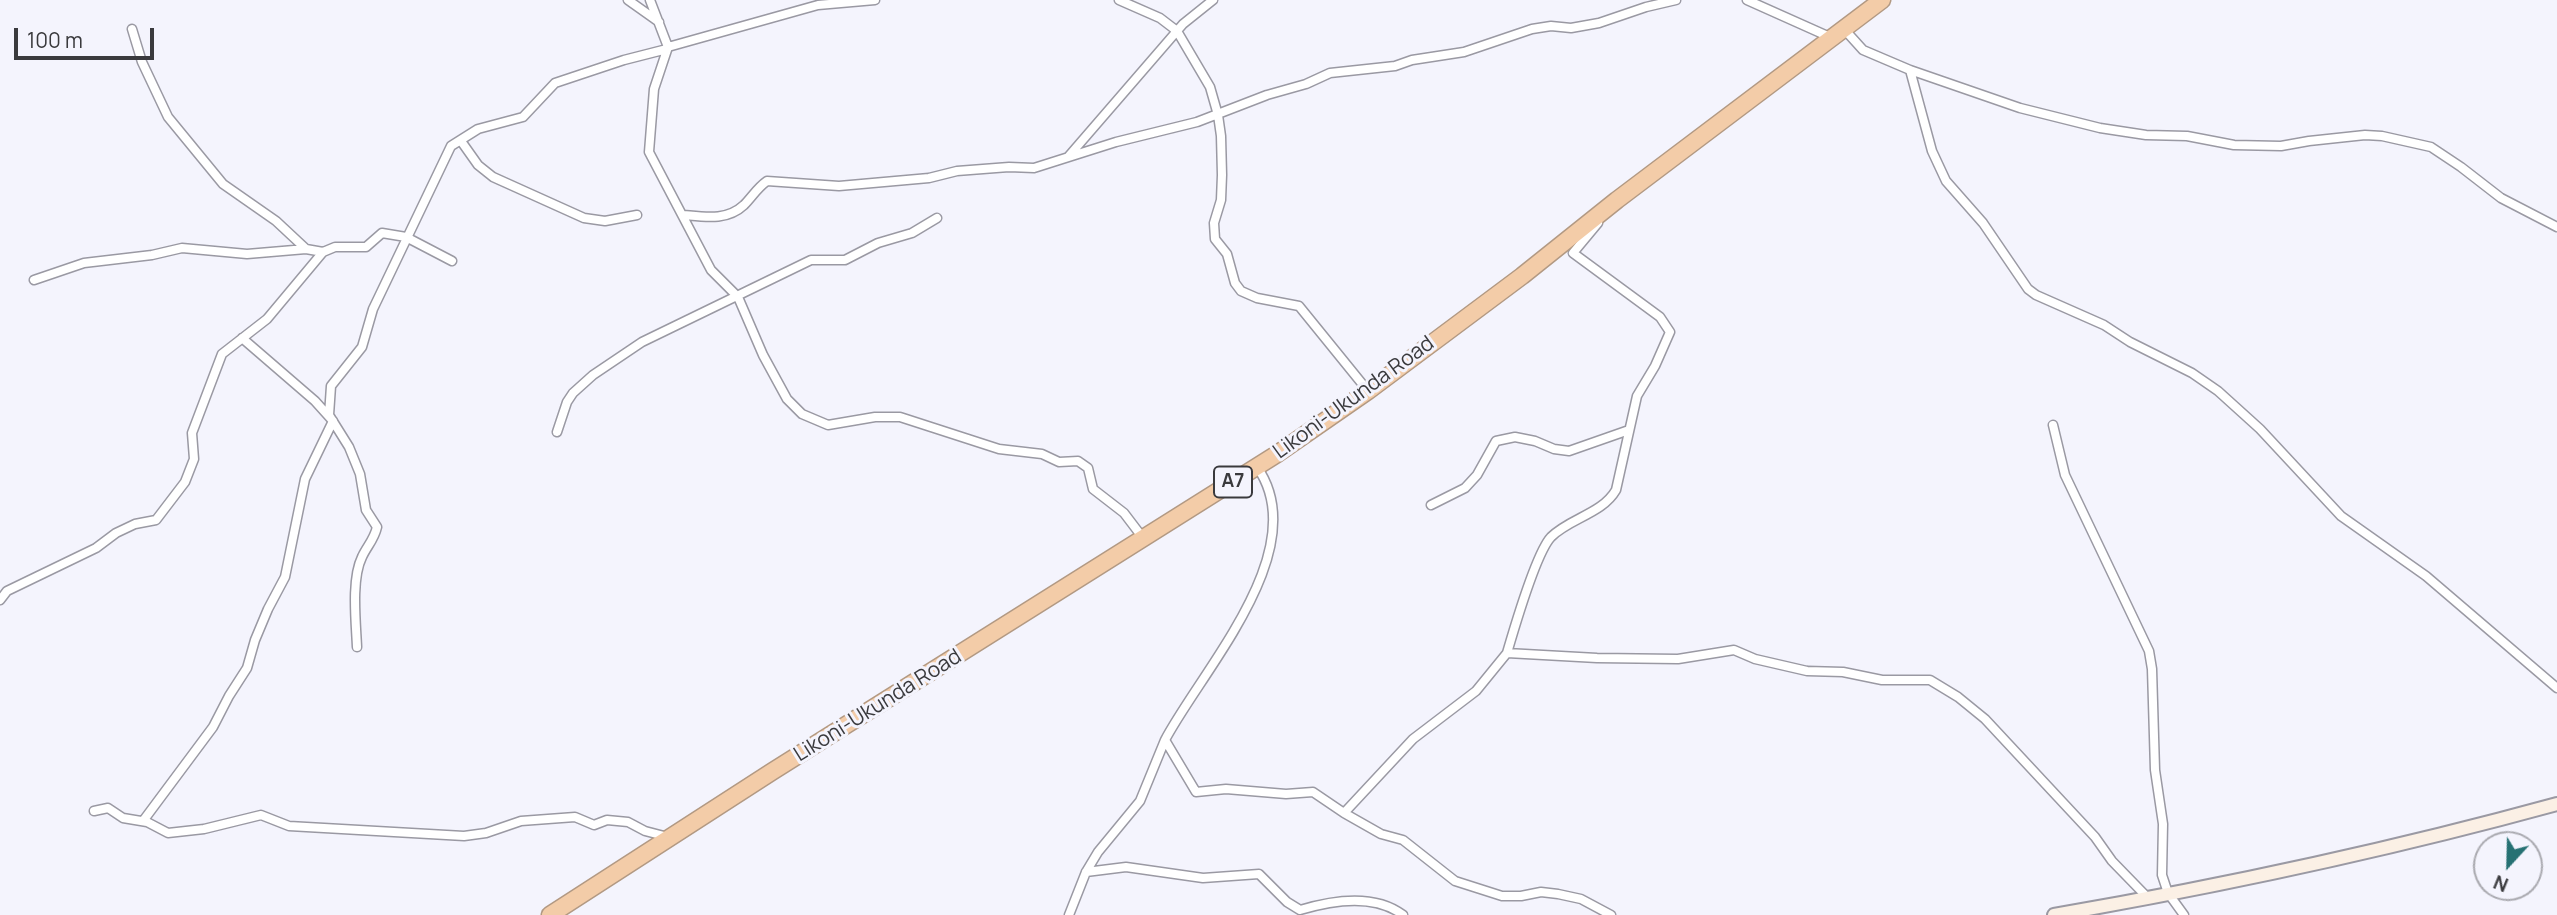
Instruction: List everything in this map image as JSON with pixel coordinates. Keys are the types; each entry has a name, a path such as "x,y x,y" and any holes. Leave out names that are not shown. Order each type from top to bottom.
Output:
{"highway":[{"name":"Likoni-Ukunda Road","path":"550,915 1257,467 1367,391 1882,0"}],"street":[{"path":"628,0 659,22"},
{"path":"650,0 668,48 654,89 649,152 711,270 738,297 763,355 787,399 802,414 828,425 875,417 900,417 999,449 1042,454 1059,462 1077,461 1088,468 1093,489 1124,513 1144,539"},
{"path":"357,647 355,611 361,558 374,540 377,527 366,510 360,474 349,446 329,415 331,386 362,347 373,309 451,146 478,129 523,117 555,83 727,29 818,5 875,0"},
{"path":"1119,0 1160,18 1177,32 1210,87 1219,115 1222,175 1220,200 1214,223 1215,239 1227,254 1235,283 1241,291 1257,298 1299,306 1367,391"},
{"path":"1068,157 1183,24 1213,0"},
{"path":"684,215 718,218 742,207 767,181 839,186 929,178 957,171 1034,168 1116,142 1219,115 1330,73 1395,66 1412,60 1464,52 1532,29 1551,26 1571,28 1599,23 1676,0"},
{"path":"1747,0 1838,33 1863,50 1910,70 2020,108 2100,128 2146,135 2187,135 2234,145 2281,146 2373,135 2431,147 2501,198 2557,227"},
{"path":"132,29 142,62 167,117 223,184 276,221 306,249"},
{"path":"1910,70 1931,151 1946,181 1983,223 2028,289 2056,305 2104,325 2130,342 2192,373 2218,391 2260,429 2341,516 2426,576 2557,688"},
{"path":"461,141 478,165 493,177 584,218 605,220 637,215"},
{"path":"1344,813 1413,739 1476,691 1507,653 1539,557 1551,538 1609,501 1616,490 1637,396 1655,366 1670,332 1660,317 1573,253 1617,200"},
{"path":"557,432 567,402 573,393 593,375 642,342 811,260 845,260 878,243 912,233 937,218"},
{"path":"0,600 8,591 96,548 116,533 135,524 156,520 185,482 194,458 192,433 222,354 267,319 323,252 335,247 366,247 382,233 406,237 452,261"},
{"path":"34,280 83,263 152,255 182,248 247,254 306,249 323,252"},
{"path":"242,338 315,401 333,421"},
{"path":"143,821 213,727 247,668 255,640 285,577 305,478 333,421"},
{"path":"2053,425 2065,475 2149,651 2155,770 2162,824 2162,875 2168,893 2184,915"},
{"path":"1431,505 1465,488 1496,441 1515,437 1569,451 1629,430"},
{"path":"1069,915 1086,873 1098,852 1140,801 1164,740 1180,711 1222,651 1268,562 1274,509 1270,492 1257,467"},
{"path":"1507,653 1678,659 1734,650 1755,659 1807,671 1843,672 1882,680 1930,680 1958,697 1985,719 2148,898"},
{"path":"1164,740 1196,792 1226,789 1286,794 1313,792 1381,834 1403,840 1455,881 1502,895 1541,892 1581,899 1611,915"},
{"path":"2053,915 2148,898 2431,838 2557,804"},
{"path":"94,811 108,808 123,818 143,821 168,833 204,829 261,815 289,826 464,836 486,833 521,821 575,817 594,825 607,820 628,822 645,831 671,837"},
{"path":"1086,873 1126,867 1203,878 1259,874 1287,902 1300,910 1318,904 1355,900 1392,907 1403,915"}]}
